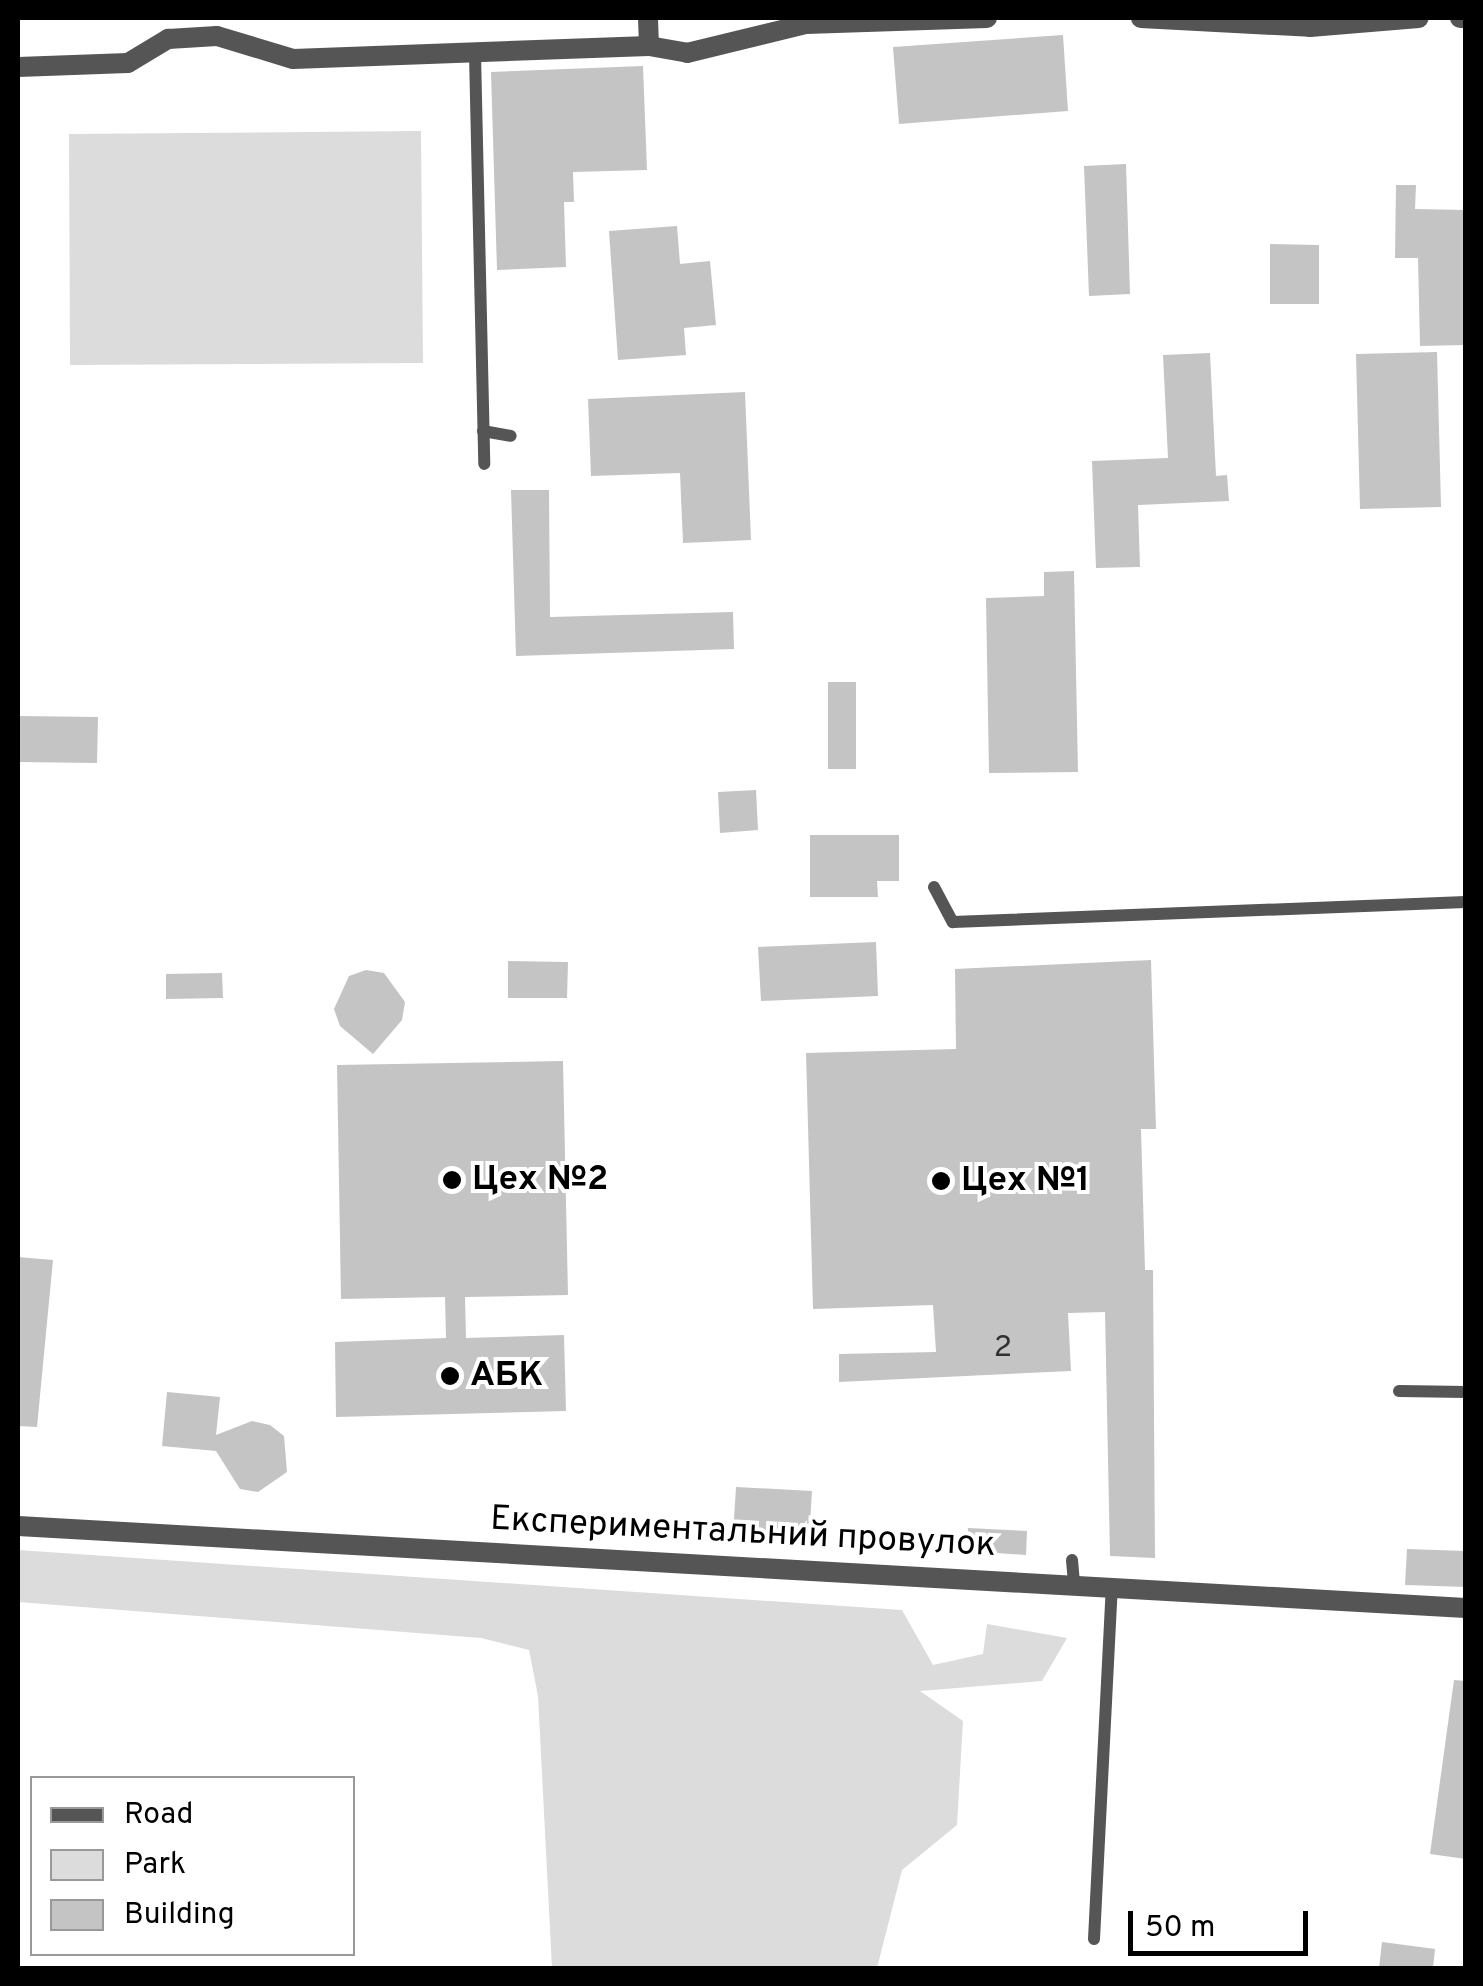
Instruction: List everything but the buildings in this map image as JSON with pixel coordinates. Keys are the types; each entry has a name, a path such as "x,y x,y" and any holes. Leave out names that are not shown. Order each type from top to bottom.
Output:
{"street":[{"path":"648,18 648,46"},
{"path":"18,67 128,63 168,39 217,36 293,59 648,46 687,52 806,24 987,18"},
{"path":"1142,18 1310,27 1419,18"},
{"name":"Експериментальний провулок","path":"18,1526 1466,1608"}],"lane":[{"path":"475,54 484,464"},
{"path":"483,431 511,436"},
{"path":"934,888 953,922 1466,902"},
{"path":"1399,1391 1466,1392"},
{"path":"1072,1560 1074,1584"},
{"path":"1094,1939 1112,1586"}],"green space":[{"path":"421,131 423,363 70,365 69,134"},
{"path":"18,1550 902,1610 933,1665 983,1654 987,1624 1067,1638 1042,1681 920,1691 963,1721 957,1825 902,1870 877,1968 552,1968 538,1696 529,1650 481,1638 18,1602"}],"place":[{"name":"Цех №2","path":"452,1180"},
{"name":"Цех №1","path":"941,1181"},
{"name":"АБК","path":"450,1376"}]}
